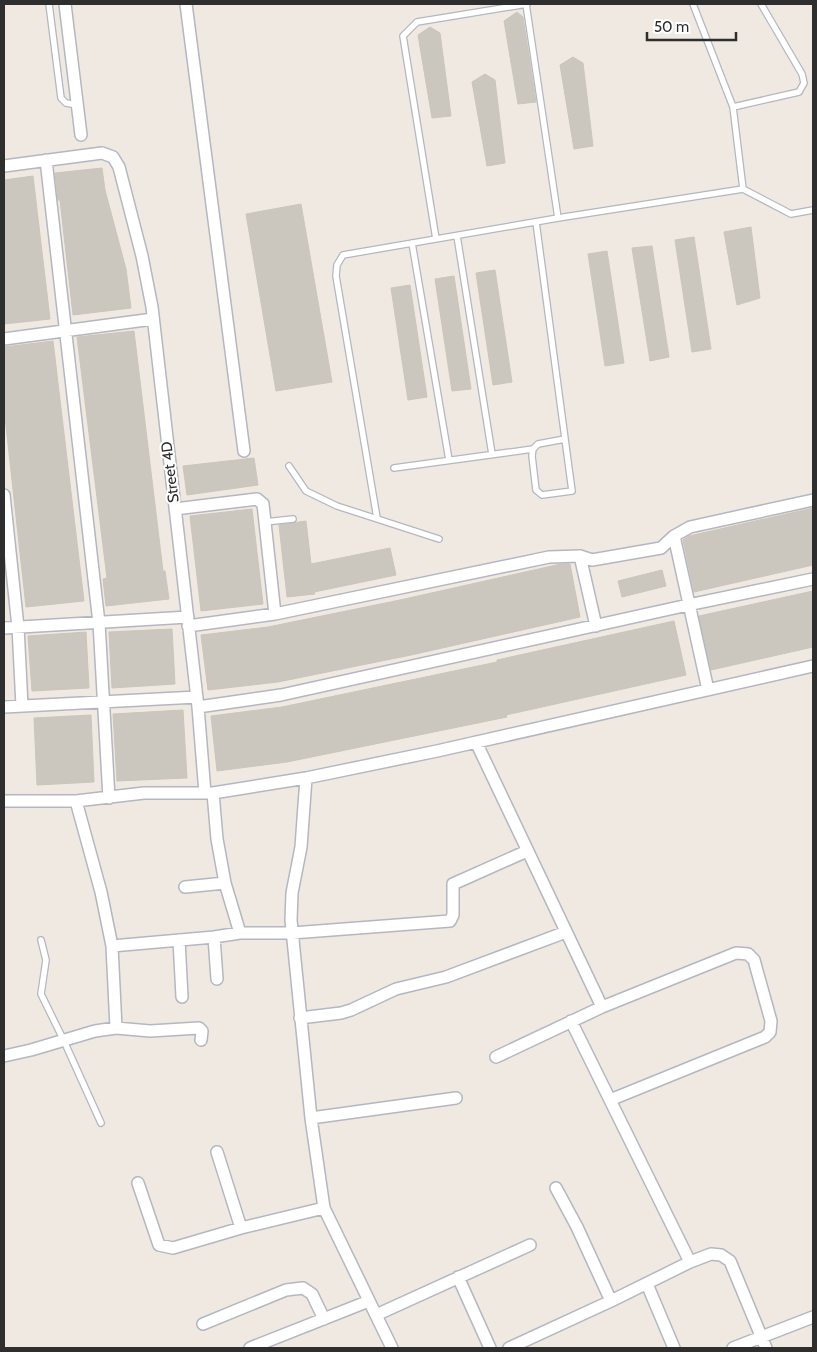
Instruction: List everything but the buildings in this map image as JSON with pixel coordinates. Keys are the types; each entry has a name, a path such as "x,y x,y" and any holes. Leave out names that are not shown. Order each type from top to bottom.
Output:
{"street":[{"path":"65,4 81,135"},
{"path":"186,4 244,451"},
{"name":"Street 4D","path":"46,160 102,153 113,157 119,167 142,256 153,319 209,793 225,883 240,933"},
{"path":"4,166 46,160 99,622 109,798"},
{"path":"4,339 153,319"},
{"path":"4,495 18,627 22,706"},
{"path":"174,509 257,499 263,504 275,614"},
{"path":"4,628 99,622 188,621 275,614 549,557 580,556 592,560 661,548 674,536 690,527 813,500"},
{"path":"674,536 708,690"},
{"path":"580,556 596,626"},
{"path":"4,707 104,702 197,702 281,695 813,579"},
{"path":"4,801 76,801 144,793 209,793 306,778 476,742 813,666"},
{"path":"476,742 602,1008"},
{"path":"306,778 301,847 292,893 292,933 311,1118 324,1208 392,1348"},
{"path":"76,801 101,892 112,946 116,1028"},
{"path":"112,946 240,933 292,933 450,921 453,915 453,884 527,851"},
{"path":"185,887 225,883"},
{"path":"300,1018 351,1010 396,989 446,978 566,932"},
{"path":"214,937 217,979"},
{"path":"179,940 182,997"},
{"path":"496,1057 571,1021 736,953 748,954 754,960 770,1021 770,1032 765,1037 610,1100"},
{"path":"571,1021 690,1262"},
{"path":"4,1056 95,1031 116,1028 150,1031 198,1028 202,1031 201,1040"},
{"path":"311,1118 456,1098"},
{"path":"217,1152 241,1228"},
{"path":"138,1183 159,1245 173,1248 241,1228 324,1208"},
{"path":"556,1188 577,1227 612,1302"},
{"path":"376,1315 530,1245"},
{"path":"509,1348 612,1302 690,1262 711,1254 721,1255 730,1262 766,1348"},
{"path":"458,1277 490,1348"},
{"path":"647,1284 674,1348"},
{"path":"203,1324 286,1290 303,1288 312,1294 324,1319"},
{"path":"250,1348 369,1301"},
{"path":"733,1348 813,1317"}],"lane":[{"path":"49,4 61,98 66,103 77,105"},
{"path":"436,239 403,36 417,22 527,4 558,218"},
{"path":"693,4 733,107 743,189"},
{"path":"733,107 799,92 804,83 802,74 761,4"},
{"path":"378,518 336,276 337,265 342,256 558,218 743,189 791,214 813,210"},
{"path":"533,448 532,456 536,490 542,495 572,491 536,222"},
{"path":"457,236 492,454"},
{"path":"412,244 449,460"},
{"path":"394,468 533,448 538,444 565,440"},
{"path":"289,466 306,491 337,506 439,539"},
{"path":"265,522 293,519"},
{"path":"41,940 46,960 41,994 101,1123"}]}
